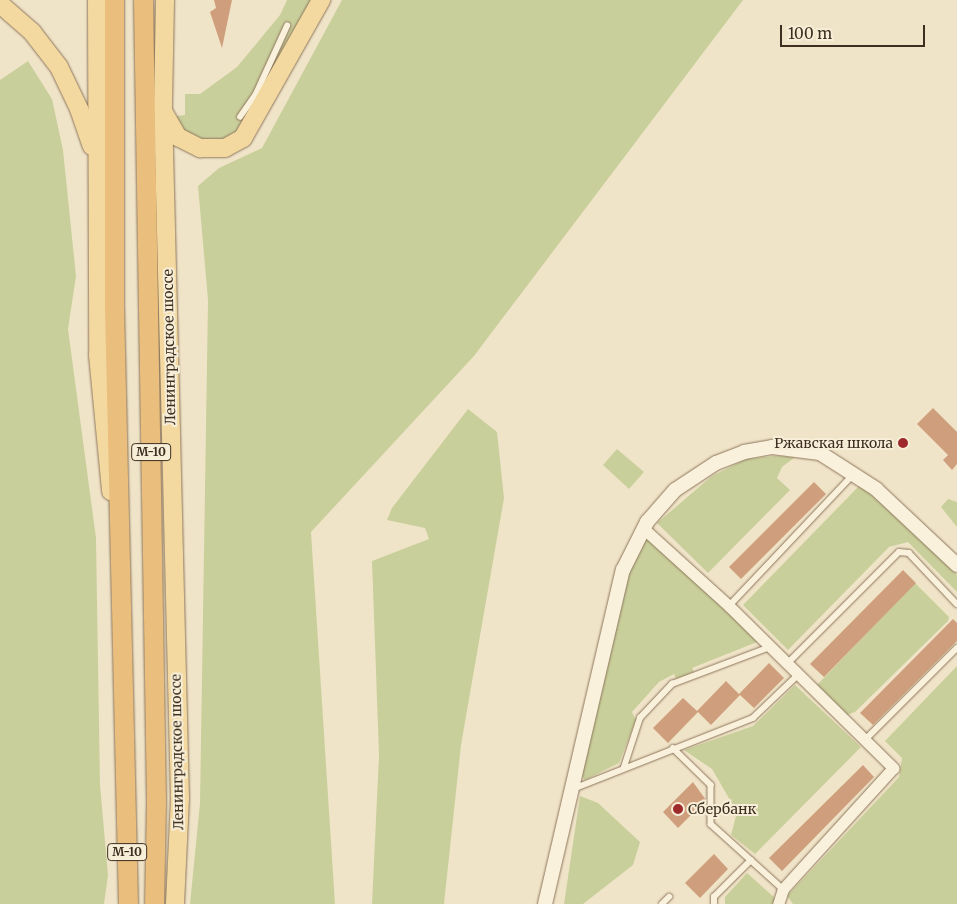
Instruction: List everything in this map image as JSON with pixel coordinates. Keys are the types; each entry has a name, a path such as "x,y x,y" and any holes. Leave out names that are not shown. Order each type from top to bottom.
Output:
{"highway":[{"name":"М-10","path":"114,0 114,307 128,904"},
{"name":"Ленинградское шоссе","path":"143,0 156,802 154,904"}],"main road":[{"name":"М-10","path":"97,0 98,354 119,568"},
{"name":"Ленинградское шоссе","path":"165,0 163,109 180,798 175,904"},
{"path":"163,109 178,137 200,148 215,149 243,138 263,94 321,0"},
{"path":"0,4 32,32 58,67 79,109 97,166"}],"street":[{"path":"545,904 624,570 643,528 664,500 687,480 716,463 744,452 772,447 803,449 833,459 855,473 903,513 957,565"},
{"path":"643,528 729,606 893,768 783,889 778,904"}],"lane":[{"path":"240,117 263,94 287,26"},
{"path":"729,606 855,473"},
{"path":"787,664 898,552 909,553 957,604"},
{"path":"624,767 640,718 672,684 770,647"},
{"path":"865,740 957,648"},
{"path":"571,790 672,748 753,718 798,675"},
{"path":"672,748 711,784 712,824 783,889"},
{"path":"714,904 714,897 751,860"},
{"path":"662,904 669,897"}],"green space":[{"path":"287,0 312,0 246,126 229,139 215,143 187,137 176,116 185,115 185,94 200,94 237,67 280,15"},
{"path":"342,0 743,0 474,356 311,532 335,904 190,904 200,803 208,300 198,186 219,168 262,148"},
{"path":"28,61 52,99 63,150 76,276 68,329 96,538 100,785 108,875 104,904 0,904 0,80"},
{"path":"468,409 497,432 504,498 461,745 444,904 372,904 379,755 372,561 429,539 425,528 387,520 392,508"},
{"path":"617,449 644,472 629,489 603,465"},
{"path":"775,456 795,457 782,467 777,478 790,490 708,573 657,523 712,476 746,459"},
{"path":"860,485 943,557 957,575 957,592 908,542 889,547 788,650 743,605"},
{"path":"948,499 957,502 957,527 941,507"},
{"path":"651,536 757,642 692,668 694,672 676,679 674,674 659,682 632,712 636,720 619,763 585,780 581,775 629,572 643,538"},
{"path":"915,583 949,617 948,621 855,712 847,715 816,686"},
{"path":"957,666 957,904 793,904 787,896 899,777 902,758 885,741"},
{"path":"795,685 861,747 755,854 731,835 737,812 712,769 684,750 753,726"},
{"path":"580,796 598,803 640,842 633,865 583,904 564,904"},
{"path":"747,873 775,898 774,904 725,904 725,897"}],"building":[{"path":"214,0 232,0 222,48 210,12 216,8"},
{"path":"933,408 957,432 957,464 952,470 943,460 948,455 917,424"},
{"path":"814,482 826,494 741,579 729,567"},
{"path":"903,570 916,583 824,677 810,664"},
{"path":"953,619 957,623 957,641 873,725 860,713"},
{"path":"769,663 784,678 754,708 740,695 711,725 698,712 668,743 653,728 683,698 697,711 726,681 739,694"},
{"path":"863,765 874,777 782,871 769,858"},
{"path":"693,782 706,800 678,828 663,812"},
{"path":"714,854 728,869 700,898 685,883"}],"place":[{"name":"Ржавская школа","path":"903,443"},
{"name":"Сбербанк","path":"678,809"}]}
